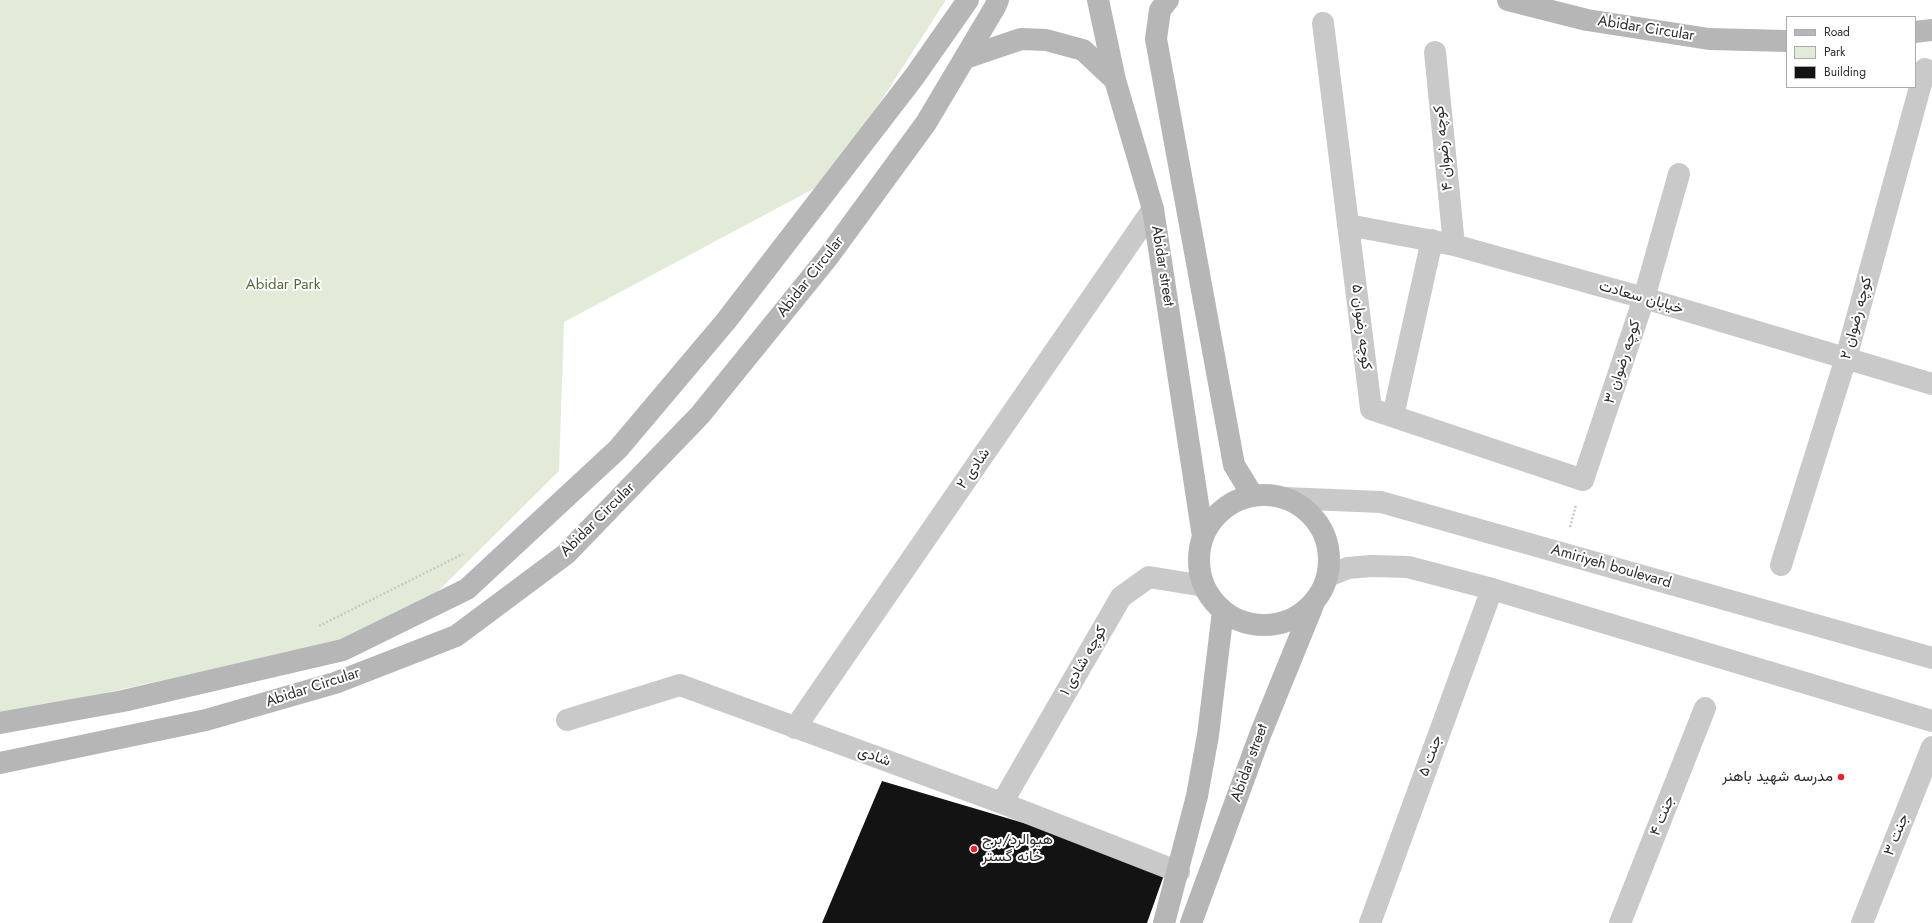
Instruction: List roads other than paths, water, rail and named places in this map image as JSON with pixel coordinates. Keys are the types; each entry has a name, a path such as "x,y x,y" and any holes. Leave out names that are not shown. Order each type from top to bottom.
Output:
{"main road":[{"name":"Abidar Circular","path":"0,723 123,701 343,650 467,590 623,443 731,315 914,77 968,0"},
{"name":"Abidar Circular","path":"0,763 206,720 335,683 456,636 566,554 700,415 828,257 926,123 995,8 998,0"},
{"name":"Abidar street","path":"1098,0 1116,80 1153,209 1203,537"},
{"path":"1168,0 1160,10 1156,39 1234,465 1253,496"},
{"name":"Abidar Circular","path":"1508,0 1587,20 1710,39 1786,41"},
{"path":"1916,32 1932,30"},
{"path":"965,58 1022,39 1046,40 1083,50 1116,80"},
{"path":"1269,495 1286,498 1303,507 1316,521 1326,537 1330,556 1328,576 1322,591 1313,604 1298,617 1279,624 1266,626 1259,626 1239,621 1222,611 1212,600 1204,586 1200,570 1199,553 1203,537 1215,518 1232,504 1253,496 1269,495"},
{"name":"Abidar street","path":"1191,923 1260,735 1313,604"},
{"path":"1164,923 1179,872 1197,796 1208,735 1222,611"}],"street":[{"name":"کوچه رضوان ۵","path":"1323,23 1371,409 1583,480"},
{"name":"کوچه رضوان ۴","path":"1435,52 1454,245"},
{"name":"کوچه رضوان ۲","path":"1781,565 1846,358 1925,69"},
{"name":"کوچه رضوان ۳","path":"1583,480 1644,298 1679,174"},
{"name":"شادی ۲","path":"795,728 1153,209"},
{"name":"خیابان سعادت","path":"1348,225 1454,245 1644,298 1932,384"},
{"path":"1393,416 1432,240"},
{"name":"Amiriyeh boulevard","path":"1286,498 1381,502 1932,658"},
{"path":"1328,576 1348,568 1371,566 1408,567 1492,589 1932,721"},
{"name":"کوچه شادی ۱","path":"1002,804 1121,597 1149,577 1204,586"},
{"name":"جنت ۵","path":"1375,921 1492,589"},
{"name":"شادی","path":"567,720 680,685 1002,804 1179,872"},
{"name":"جنت ۴","path":"1620,923 1705,708"},
{"name":"جنت ۳","path":"1862,923 1932,747"}],"place":[{"name":"مدرسه شهید باهنر","path":"1841,777"},
{"name":"هیوالرد/برج خانه گستر","path":"974,849"}],"park label":[{"name":"Abidar Park","path":"283,285"}]}
